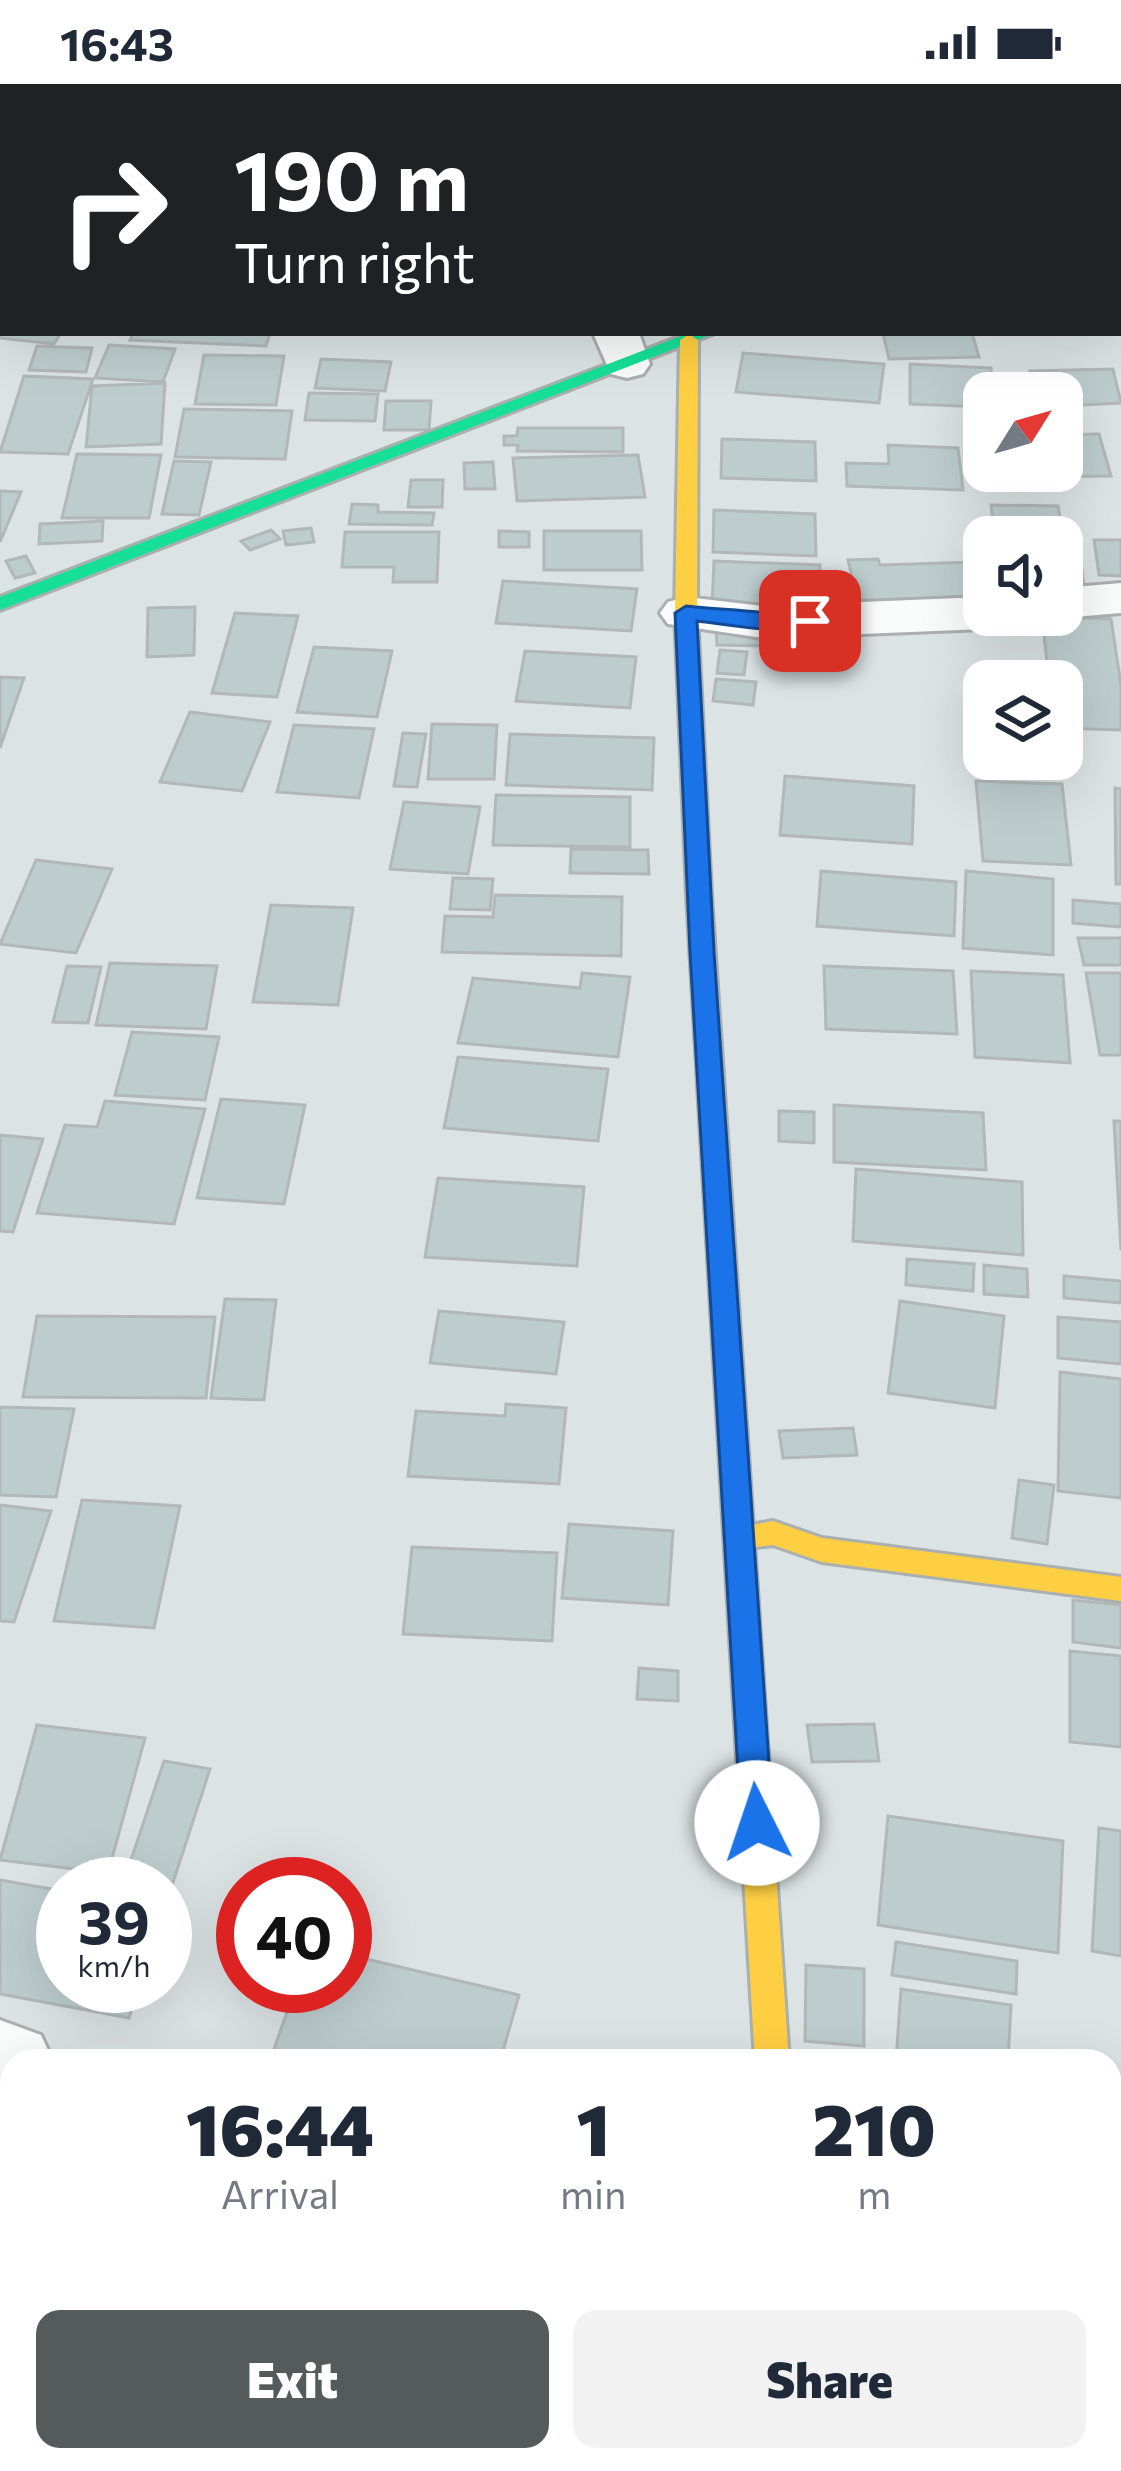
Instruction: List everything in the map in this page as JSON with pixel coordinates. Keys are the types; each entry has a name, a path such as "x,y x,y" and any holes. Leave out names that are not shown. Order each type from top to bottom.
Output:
{"street":[{"path":"0,604 621,349 698,337 686,613 771,2049"},
{"path":"1083,601 1121,598"},
{"path":"686,613 764,622 963,614"},
{"path":"739,1537 773,1533 822,1550 1121,1588"}],"building":[{"path":"0,336 59,336 54,344"},
{"path":"132,336 269,336 266,346 130,340"},
{"path":"884,336 973,336 979,357 889,359"},
{"path":"109,345 175,349 163,382 95,378"},
{"path":"37,346 92,348 86,372 29,370"},
{"path":"743,353 884,364 879,403 736,392"},
{"path":"204,355 284,356 276,405 195,404"},
{"path":"321,359 391,362 385,391 315,388"},
{"path":"910,364 991,368 991,372 963,372 963,406 910,404"},
{"path":"1113,369 1121,403 1083,405 1083,372 1030,371"},
{"path":"24,376 93,379 68,454 0,452"},
{"path":"165,383 161,444 86,447 92,386"},
{"path":"309,393 378,394 375,421 305,420"},
{"path":"386,401 431,401 429,430 384,430"},
{"path":"184,409 292,411 285,459 175,457"},
{"path":"518,428 623,428 623,452 517,451 518,445 504,445 504,436 517,436"},
{"path":"1083,434 1099,434 1111,476 1083,476"},
{"path":"722,439 815,442 816,481 721,478"},
{"path":"888,445 958,448 963,490 847,486 846,463 889,464"},
{"path":"77,454 161,455 149,518 62,518"},
{"path":"638,455 645,497 517,501 513,458"},
{"path":"174,461 211,462 199,515 162,514"},
{"path":"493,462 495,489 465,489 464,463"},
{"path":"411,480 443,480 442,507 408,507"},
{"path":"0,491 21,492 0,542"},
{"path":"352,504 378,505 378,512 434,513 432,525 349,524"},
{"path":"991,505 1058,506 1060,516 992,516"},
{"path":"714,510 815,514 816,556 713,552"},
{"path":"103,521 102,541 39,544 40,524"},
{"path":"311,528 314,542 286,545 283,531"},
{"path":"271,530 280,539 250,550 241,541"},
{"path":"499,531 529,532 529,547 499,547"},
{"path":"544,531 641,531 642,570 544,570"},
{"path":"345,532 439,532 437,582 393,582 394,567 342,567"},
{"path":"1094,540 1121,540 1121,576 1099,575"},
{"path":"26,556 35,573 15,578 6,561"},
{"path":"878,559 880,565 963,562 963,611 861,614 848,560"},
{"path":"714,561 820,565 819,610 712,606"},
{"path":"503,581 637,589 631,631 496,623"},
{"path":"195,607 194,655 147,657 148,608"},
{"path":"235,613 298,616 277,697 212,693"},
{"path":"1083,618 1111,619 1121,685 1121,730 1083,729 1083,660 1047,660 1044,636 1083,636"},
{"path":"716,628 761,628 762,646 717,645"},
{"path":"314,647 392,651 377,717 297,712"},
{"path":"720,650 747,652 744,675 717,673"},
{"path":"525,651 636,657 630,708 516,701"},
{"path":"0,677 24,678 0,748"},
{"path":"716,679 756,682 753,705 713,701"},
{"path":"190,712 270,722 242,791 160,782"},
{"path":"432,724 497,725 494,779 428,779"},
{"path":"294,725 374,729 359,798 277,792"},
{"path":"403,733 426,734 417,787 394,786"},
{"path":"510,734 654,738 652,790 506,785"},
{"path":"785,776 914,786 912,844 780,835"},
{"path":"976,781 1062,784 1071,865 983,861"},
{"path":"1115,788 1121,789 1121,884 1116,884"},
{"path":"496,795 630,797 630,847 493,845"},
{"path":"404,802 480,807 468,874 390,869"},
{"path":"571,849 648,850 649,874 570,873"},
{"path":"36,860 112,869 76,953 0,944"},
{"path":"821,871 956,882 954,936 817,926"},
{"path":"966,871 1053,879 1053,955 963,948"},
{"path":"453,878 493,879 490,910 450,909"},
{"path":"495,895 622,897 621,956 442,952 445,916 493,917"},
{"path":"1073,900 1121,904 1121,927 1073,923"},
{"path":"271,905 353,908 338,1005 253,1002"},
{"path":"1078,938 1121,938 1121,965 1084,965"},
{"path":"110,963 217,966 206,1029 96,1025"},
{"path":"67,966 101,967 88,1023 53,1022"},
{"path":"824,966 953,971 957,1034 826,1029"},
{"path":"971,971 1063,975 1070,1063 975,1057"},
{"path":"582,973 630,977 618,1057 458,1043 473,978 580,988"},
{"path":"1086,973 1121,973 1121,1055 1100,1055"},
{"path":"132,1032 219,1037 205,1100 115,1095"},
{"path":"458,1057 608,1069 598,1141 444,1128"},
{"path":"221,1099 305,1105 284,1204 197,1198"},
{"path":"105,1101 205,1109 174,1224 37,1213 65,1125 97,1127"},
{"path":"834,1105 983,1113 986,1170 834,1162"},
{"path":"779,1111 814,1112 814,1143 779,1141"},
{"path":"1114,1121 1121,1121 1121,1250"},
{"path":"0,1135 43,1139 13,1232 0,1231"},
{"path":"856,1169 1022,1182 1023,1255 853,1241"},
{"path":"438,1178 584,1187 577,1266 425,1257"},
{"path":"907,1259 974,1264 973,1291 906,1285"},
{"path":"984,1265 1027,1269 1028,1297 984,1294"},
{"path":"1064,1276 1121,1281 1121,1303 1064,1298"},
{"path":"225,1299 276,1300 264,1400 211,1398"},
{"path":"900,1301 1004,1316 995,1408 888,1393"},
{"path":"439,1311 564,1322 556,1374 430,1363"},
{"path":"37,1316 215,1317 206,1398 23,1397"},
{"path":"1058,1317 1121,1322 1121,1364 1058,1358"},
{"path":"1060,1372 1121,1379 1121,1498 1058,1491"},
{"path":"506,1404 566,1408 559,1484 408,1476 416,1411 505,1416"},
{"path":"0,1407 74,1409 56,1497 0,1495"},
{"path":"853,1428 857,1455 783,1458 779,1431"},
{"path":"1019,1480 1054,1485 1047,1544 1012,1538"},
{"path":"82,1500 180,1506 154,1628 54,1621"},
{"path":"0,1505 51,1511 14,1622 0,1621"},
{"path":"569,1524 673,1531 668,1605 562,1598"},
{"path":"412,1547 557,1553 552,1641 403,1634"},
{"path":"1073,1600 1121,1605 1121,1648 1073,1642"},
{"path":"1070,1651 1121,1656 1121,1747 1070,1742"},
{"path":"639,1668 678,1671 678,1701 637,1699"},
{"path":"874,1724 879,1761 812,1762 807,1725"},
{"path":"37,1725 145,1738 112,1857 36,1857 36,1864 0,1860"},
{"path":"164,1761 210,1769 181,1857 132,1857"},
{"path":"888,1816 1063,1841 1058,1953 878,1925"},
{"path":"1099,1828 1121,1831 1121,1956 1092,1951"},
{"path":"0,1880 36,1886 36,2001 0,1994"},
{"path":"896,1942 1017,1961 1016,1994 892,1975"},
{"path":"372,1960 519,1995 503,2049 274,2049 287,2013 372,2013"},
{"path":"806,1965 864,1969 864,2046 805,2041"},
{"path":"901,1989 1011,2005 1009,2049 897,2049"}],"traffic: fast":[{"path":"0,604 698,336"}],"traffic: slow":[{"path":"689,340 686,613 699,895"},
{"path":"739,1537 773,1533 822,1550 1121,1589"},
{"path":"758,1845 771,2049"}],"traffic: jam":[{"path":"699,895 758,1845"}],"route":[{"path":"757,1823 702,952 686,613 764,622 810,621"}]}
